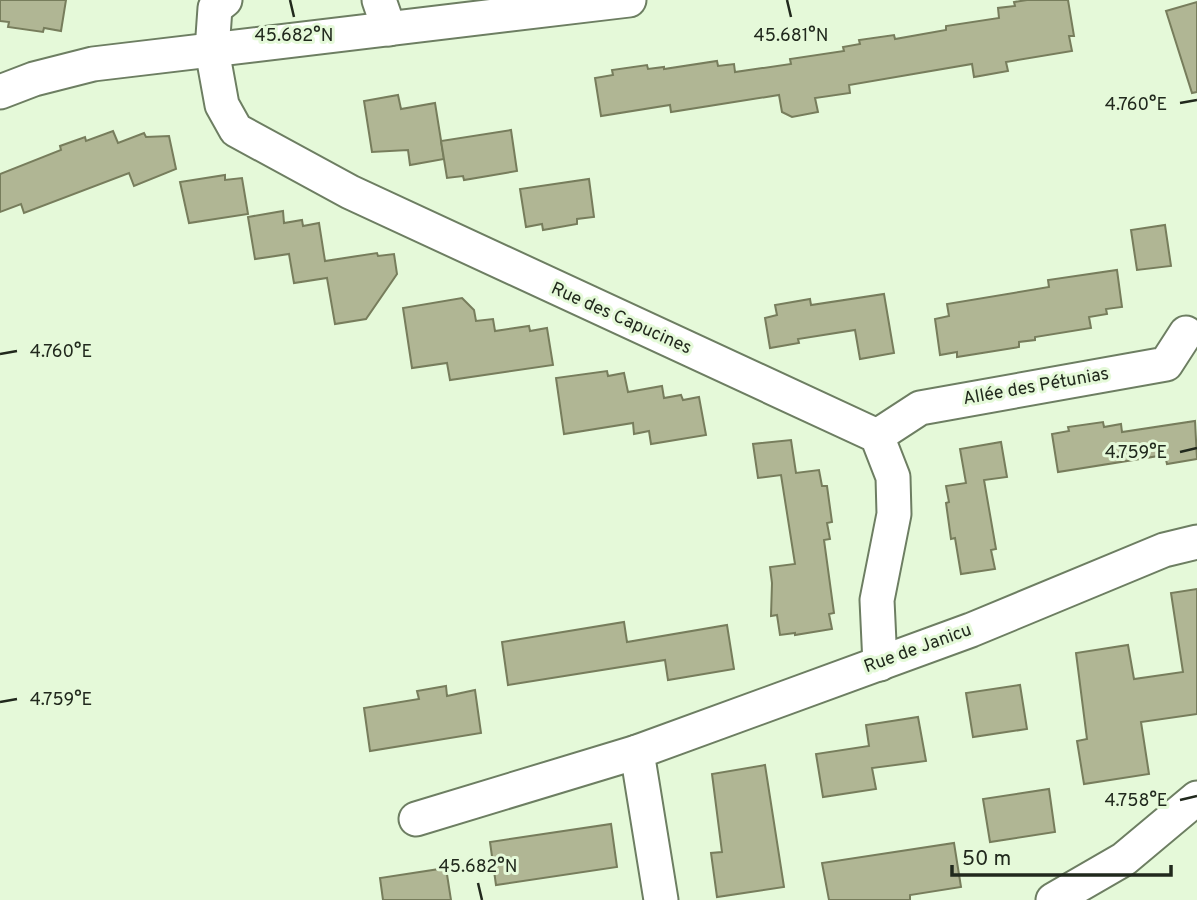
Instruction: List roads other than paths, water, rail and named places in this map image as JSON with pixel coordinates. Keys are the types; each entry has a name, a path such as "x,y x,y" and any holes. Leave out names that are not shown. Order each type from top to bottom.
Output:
{"street":[{"name":"Rue des Capucines","path":"225,0 215,8 212,50 222,105 236,130 350,192 877,436"},
{"path":"0,92 34,79 93,64 212,50 384,14 629,0"},
{"name":"Allée des Pétunias","path":"877,436 920,408 1166,364 1186,333"},
{"path":"877,436 893,477 894,514 877,600 880,664"},
{"name":"Rue de Janicu","path":"416,819 637,752 971,630 1164,550 1197,542"},
{"path":"637,752 661,900"},
{"path":"1053,900 1125,859 1197,798"}]}
